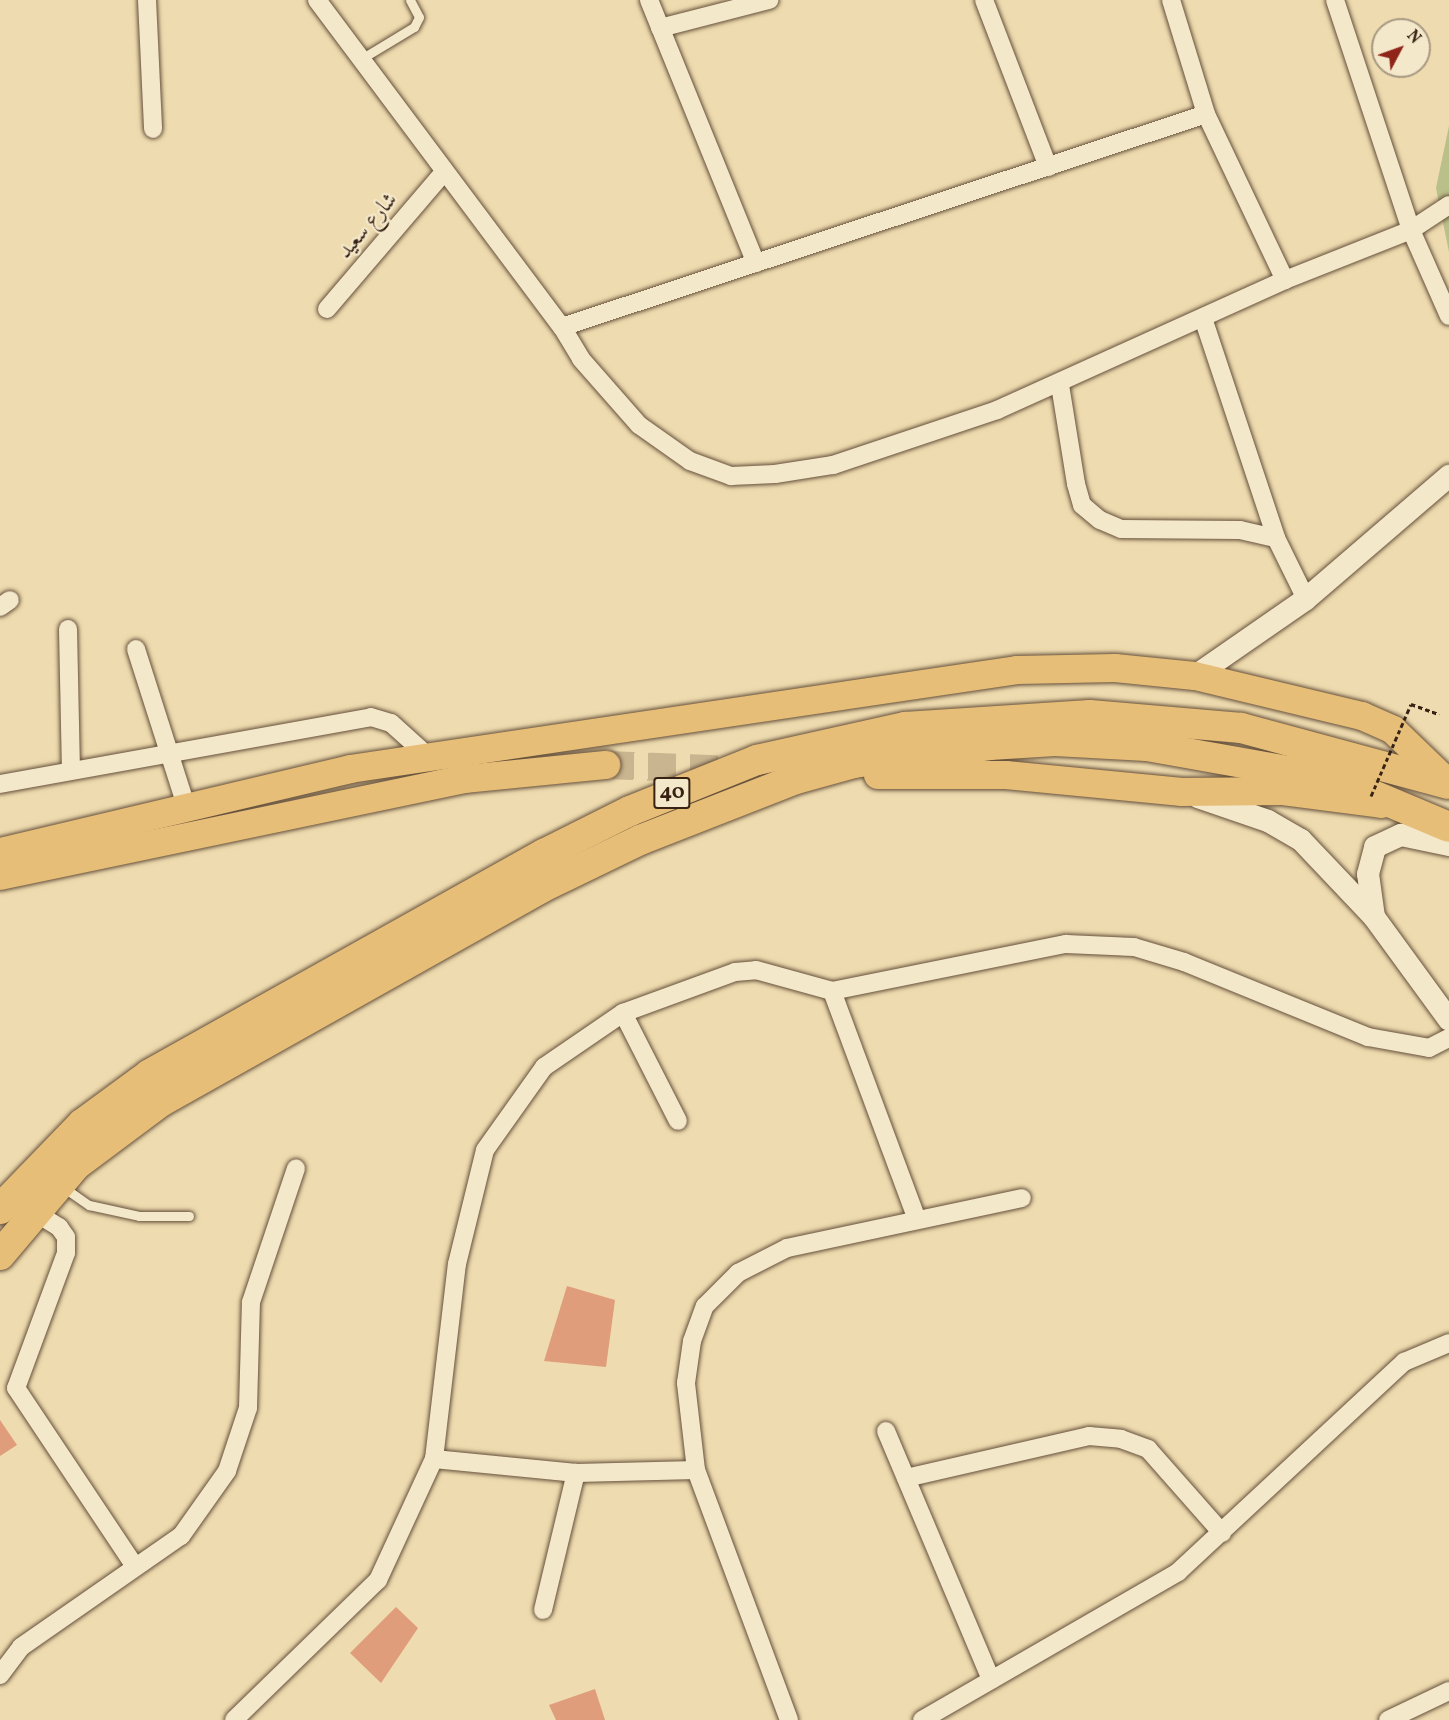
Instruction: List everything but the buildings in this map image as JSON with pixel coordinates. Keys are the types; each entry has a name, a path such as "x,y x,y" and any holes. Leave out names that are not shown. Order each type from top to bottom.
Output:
{"highway":[{"name":"40","path":"0,1209 82,1124 150,1074 544,854 630,811 757,760 905,727 1090,715 1241,728 1353,754 1449,784"},
{"name":"40","path":"0,1255 33,1211 58,1184 162,1101 541,888 640,840 806,776 948,749 1055,741 1218,755 1337,780 1449,827"}],"main road":[{"path":"0,852 186,806 350,769 431,759 963,675 1115,669 1196,676 1362,716 1393,730 1449,784"},
{"path":"0,876 465,778 606,765"},
{"path":"878,775 1006,775 1182,792 1283,791 1401,807"}],"street":[{"path":"147,0 153,129"},
{"path":"316,0 562,327 581,359 639,425 690,460 731,476 833,465 1060,385 1285,280 1411,230 1449,205"},
{"path":"649,0 756,263"},
{"path":"660,28 769,0"},
{"path":"984,0 1048,168"},
{"path":"1171,0 1206,114 1285,280"},
{"path":"1335,0 1411,230 1449,316"},
{"path":"562,327 1206,114"},
{"name":"شارع سعيد","path":"327,309 444,172"},
{"path":"1203,318 1276,538 1306,599"},
{"path":"1060,385 1076,484 1082,505 1100,520 1121,530 1240,530 1276,538"},
{"path":"1196,676 1306,599 1449,476"},
{"path":"68,629 71,770"},
{"path":"136,649 172,750 186,806"},
{"path":"0,784 172,750 371,717 391,723 431,759"},
{"path":"1182,792 1268,821 1301,840 1374,917 1449,1020"},
{"path":"1374,917 1368,874 1375,847 1401,834 1449,845"},
{"path":"234,1720 378,1580 434,1459 450,1363 457,1264 485,1150 544,1067 623,1013 756,970 832,991 1066,944 1134,947 1368,1037 1429,1048 1449,1038"},
{"path":"832,991 916,1217"},
{"path":"623,1013 678,1120"},
{"path":"0,1675 21,1647 134,1565 181,1536 227,1471 248,1408 251,1302 296,1168"},
{"path":"789,1720 696,1470 686,1383 692,1341 705,1306 738,1273 787,1248 916,1217 1022,1198"},
{"path":"33,1211 59,1227 66,1237 66,1253 8,1389 134,1565"},
{"path":"922,1720 1138,1598 1222,1533 1404,1362 1449,1342"},
{"path":"886,1431 991,1680"},
{"path":"906,1478 1089,1436 1121,1439 1148,1449 1222,1533"},
{"path":"434,1459 576,1473 696,1470"},
{"path":"543,1610 576,1473"},
{"path":"1388,1720 1449,1691"}],"lane":[{"path":"361,59 414,27 419,16 410,0"},
{"path":"58,1184 89,1205 139,1216 189,1216"}],"path":[{"path":"1371,796 1411,704 1439,714"}],"green space":[{"path":"1449,126 1449,252 1436,188"}],"tunnel":[{"path":"606,765 736,770"}]}
